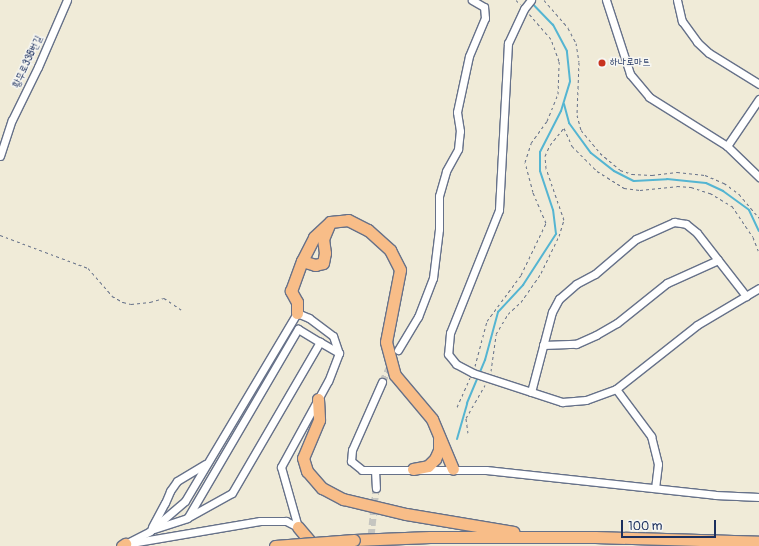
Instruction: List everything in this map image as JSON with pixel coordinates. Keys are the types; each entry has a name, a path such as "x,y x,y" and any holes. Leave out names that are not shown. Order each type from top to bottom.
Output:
{"highway":[{"path":"298,313 297,302 290,291 302,261 314,237 330,222 348,220 368,230 390,250 400,270 386,342 395,375 432,419 453,469"},
{"path":"302,261 315,265 323,262 325,253 323,239 330,222"},
{"path":"318,399 319,420 303,458 307,471 322,488 343,499 406,514 548,538"},
{"path":"413,469 428,466 435,459 439,450 439,436"},
{"path":"298,527 314,546"},
{"path":"275,546 354,540 430,537 595,537 759,542"}],"street":[{"name":"황무로338번길","path":"0,156 12,120 38,68 67,0"},
{"path":"398,350 418,317 433,278 439,229 439,196 446,171 458,149 460,131 457,112 469,56 485,18 484,7 472,0"},
{"path":"531,0 524,9 508,43 499,210 450,333 448,354 456,364 473,373 490,379 562,402 586,400 616,389 697,325 759,288"},
{"path":"606,0 630,74 649,97 726,146 759,177"},
{"path":"677,0 682,21 697,42 710,53 759,84"},
{"path":"726,146 759,99"},
{"path":"531,392 552,312 559,299 576,284 595,274 636,239 674,222 686,224 697,233 746,296"},
{"path":"543,345 576,344 596,335 617,323 667,283 718,260"},
{"path":"150,531 185,501 298,313 309,318 333,336 339,353 328,382 281,467 298,527"},
{"path":"188,518 298,329 339,353"},
{"path":"123,545 150,531 188,518 232,493 320,342"},
{"path":"382,382 352,450 351,461 362,470 486,470 655,487 715,495 759,497"},
{"path":"616,389 651,436 658,464 655,487"},
{"path":"150,531 166,503 170,491 177,481 207,463"},
{"path":"375,470 376,488"},
{"path":"123,545 260,521 286,521 298,527"}],"path":[{"path":"457,407 473,373 487,321 521,275 546,223 533,192 525,162 531,143 547,121 558,94 559,61 551,39 516,0"},
{"path":"544,0 568,28 576,43 579,62 577,116 581,130 600,153 620,170 632,174 677,172 705,175 724,183 739,194 759,218"},
{"path":"468,433 466,418 490,379 496,334 508,314 521,302 541,273 559,236 564,220 546,168 545,156 550,145 564,128 572,146 597,171 624,188 640,190 677,186 690,187 710,194 732,206 753,237 759,253"},
{"path":"0,235 88,268 112,296 123,302 150,302 164,298 182,310"}],"waterway":[{"path":"457,439 467,403 485,360 498,312 523,285 556,234 553,210 540,171 540,152 561,111 570,81 567,51 553,25 531,2"},
{"path":"564,104 569,123 591,153 614,171 634,181 667,179 706,183 723,191 749,210 759,231"}],"tunnel":[{"path":"382,382 398,350"},
{"path":"370,546 376,488"}],"place":[{"name":"하나로마트","path":"602,63"}]}
